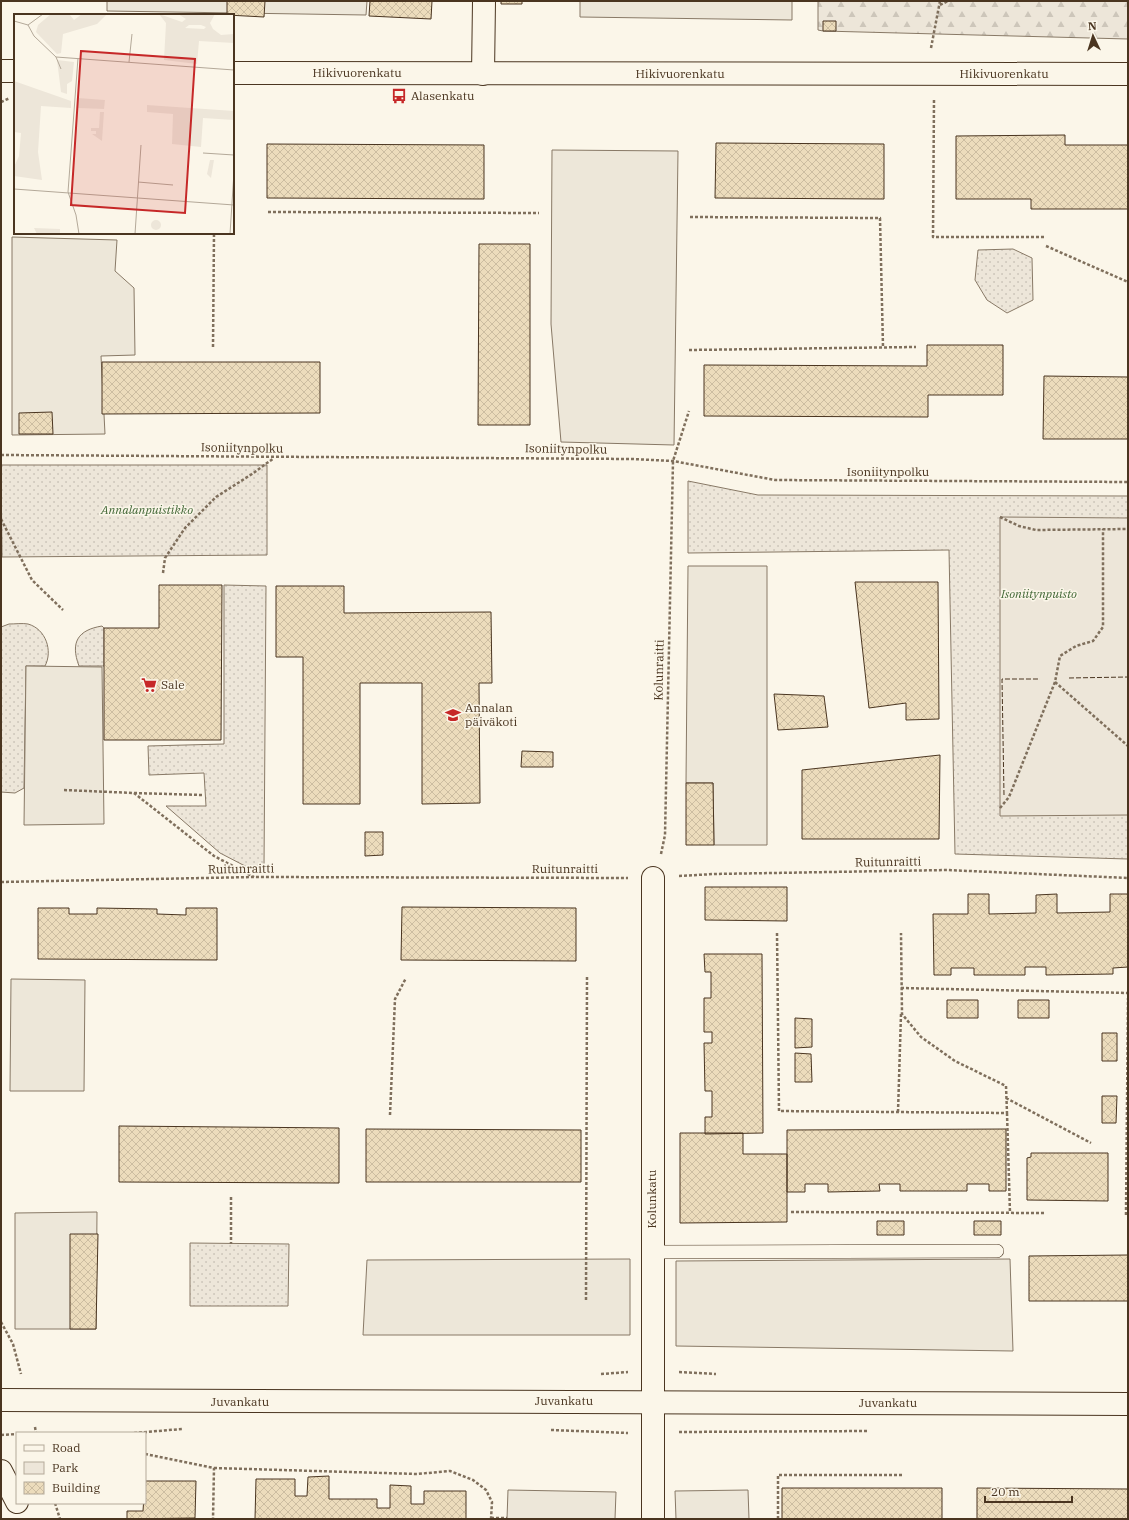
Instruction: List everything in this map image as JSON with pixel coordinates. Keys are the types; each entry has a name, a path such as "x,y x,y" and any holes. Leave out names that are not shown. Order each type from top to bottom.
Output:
{"street":[{"path":"483,74 484,1"},
{"path":"1,71 14,71"},
{"name":"Hikivuorenkatu","path":"234,72 483,74 1128,74"},
{"name":"Kolunkatu","path":"653,878 653,1519"},
{"name":"Juvankatu","path":"1,1400 652,1401 1128,1404"},
{"path":"1,1470 16,1501"},
{"path":"18,1504 25,1519"}],"lane":[{"path":"652,1252 997,1251"}],"path":[{"path":"930,50 940,1"},
{"path":"940,5 948,1"},
{"path":"934,97 933,237 1046,237"},
{"path":"268,212 539,212"},
{"path":"690,217 880,218 883,347"},
{"path":"213,346 214,234"},
{"path":"1046,246 1128,282"},
{"path":"689,350 916,347"},
{"name":"Kolunraitti","path":"653,878 662,851 664,835 673,461 689,411"},
{"name":"Isoniitynpolku","path":"1,455 274,458 496,457 673,461 775,480 1128,482"},
{"path":"163,574 165,558 186,528 216,497 274,458"},
{"path":"1000,517 1019,526 1036,530 1128,529"},
{"path":"1,519 32,580 63,610"},
{"path":"1000,808 1009,798 1055,682 1060,656 1076,646 1093,641 1103,627 1103,529"},
{"path":"1055,682 1128,746"},
{"path":"64,790 203,795"},
{"path":"134,793 214,856 254,877"},
{"name":"Ruitunraitti","path":"1,882 254,877 653,878 714,874 946,870 1128,878"},
{"path":"777,933 779,1111 1007,1113"},
{"path":"898,1112 902,1014 901,933"},
{"path":"586,1300 587,977"},
{"path":"390,1115 396,999 406,978"},
{"path":"901,988 1128,993"},
{"path":"1126,1215 1128,998"},
{"path":"902,1014 921,1037 955,1061 1006,1086 1010,1213"},
{"path":"1006,1098 1091,1143"},
{"path":"231,1197 231,1244"},
{"path":"791,1212 1044,1213"},
{"path":"1,1322 13,1344 21,1374"},
{"path":"1,1435 16,1434"},
{"path":"146,1454 214,1468 417,1474 450,1472 473,1480 486,1490 492,1502 491,1518 507,1518"},
{"path":"213,1519 214,1468"},
{"path":"778,1519 778,1475 904,1475"},
{"path":"55,1504 60,1519"}],"green space":[{"path":"818,1 1128,1 1128,39 823,31 818,30"},
{"path":"1013,249 1032,258 1033,300 1007,313 987,300 975,280 978,250"},
{"name":"Annalanpuistikko","path":"1,465 267,465 267,555 2,557"},
{"name":"Isoniitynpuisto","path":"688,481 758,495 1128,496 1128,859 955,854 949,550 688,553"},
{"path":"1000,517 1128,518 1128,815 1000,816"},
{"path":"224,585 266,586 264,867 247,867 220,853 166,806 206,806 204,773 149,775 148,746 224,744"},
{"path":"9,624 28,624 34,627 43,636 48,647 45,666 26,666 24,788 15,793 1,792 1,627"},
{"path":"102,626 104,628 104,666 79,666 75,650 78,638 87,631"},
{"path":"190,1243 289,1244 288,1306 190,1306"}],"shaded area":[{"path":"107,1 367,1 366,15 107,11"},
{"path":"580,1 792,1 792,20 580,17"},
{"path":"552,150 678,151 674,445 561,442 551,324"},
{"path":"12,237 117,240 115,271 134,288 135,355 101,356 105,434 12,435"},
{"path":"688,566 767,566 767,845 714,845 713,783 686,783"},
{"path":"26,666 102,667 104,824 24,825"},
{"path":"11,979 85,980 84,1091 10,1091"},
{"path":"97,1212 96,1329 15,1329 15,1213"},
{"path":"630,1259 630,1335 363,1335 367,1260"},
{"path":"1010,1259 1013,1351 676,1346 676,1261"},
{"path":"508,1490 616,1492 615,1519 507,1519"},
{"path":"748,1490 749,1519 676,1519 675,1491"}],"building":[{"path":"227,1 265,1 264,17 227,14"},
{"path":"370,1 432,1 431,19 369,16"},
{"path":"501,1 522,1 522,4 501,4"},
{"path":"823,21 836,21 836,31 823,31"},
{"path":"1065,135 1065,145 1128,145 1128,209 1031,209 1031,199 956,199 956,136"},
{"path":"716,143 884,144 884,199 715,198"},
{"path":"267,144 484,145 484,199 267,198"},
{"path":"479,244 530,244 530,425 478,425"},
{"path":"927,345 1003,345 1003,395 928,395 928,417 704,416 704,365 927,366"},
{"path":"102,362 320,362 320,413 102,414"},
{"path":"1044,376 1128,377 1128,439 1043,439"},
{"path":"52,412 53,434 19,434 19,413"},
{"path":"855,582 938,582 939,719 906,720 906,703 869,708"},
{"path":"159,585 222,585 221,740 104,740 104,628 159,628"},
{"path":"276,586 344,586 344,613 491,612 492,683 479,683 480,803 422,804 422,683 360,683 360,804 303,804 303,657 276,657"},
{"path":"774,694 824,696 828,727 778,730"},
{"path":"522,751 553,752 553,767 521,767"},
{"path":"940,755 939,839 802,839 802,770"},
{"path":"686,783 713,783 714,845 686,845"},
{"path":"365,832 383,832 383,855 365,856"},
{"path":"705,887 787,887 787,921 705,920"},
{"path":"968,894 989,894 989,914 1036,913 1036,895 1057,894 1057,913 1110,912 1110,894 1128,894 1128,967 1113,968 1113,974 1046,975 1046,967 1025,967 1025,975 974,975 974,968 951,968 951,975 934,975 933,914 968,914"},
{"path":"402,907 576,908 576,961 401,960"},
{"path":"38,908 69,908 69,914 97,914 97,908 157,909 157,914 186,915 186,908 217,908 217,960 38,959"},
{"path":"704,954 762,954 763,1133 705,1134 705,1117 712,1117 712,1091 705,1091 704,1043 712,1043 712,1032 704,1032 704,998 711,998 711,972 705,972"},
{"path":"947,1000 978,1000 978,1018 947,1018"},
{"path":"1018,1000 1049,1000 1049,1018 1018,1018"},
{"path":"795,1018 812,1019 812,1047 795,1048"},
{"path":"1102,1033 1117,1033 1117,1061 1102,1061"},
{"path":"795,1053 811,1054 812,1082 795,1082"},
{"path":"1102,1096 1117,1096 1116,1123 1102,1123"},
{"path":"119,1126 339,1128 339,1183 119,1182"},
{"path":"366,1129 581,1130 581,1182 366,1182"},
{"path":"1006,1129 1006,1191 989,1191 989,1184 967,1184 967,1191 900,1191 900,1184 879,1184 880,1191 828,1192 828,1184 805,1184 805,1192 787,1192 787,1130"},
{"path":"680,1133 743,1133 743,1154 787,1154 787,1222 680,1223"},
{"path":"1031,1153 1108,1153 1108,1201 1027,1200 1027,1158 1031,1157"},
{"path":"877,1221 904,1221 904,1235 877,1235"},
{"path":"974,1221 1001,1221 1001,1235 974,1235"},
{"path":"70,1234 98,1234 96,1329 70,1329"},
{"path":"1128,1255 1128,1301 1029,1301 1029,1256"},
{"path":"329,1476 329,1499 377,1499 377,1508 390,1508 390,1485 411,1486 411,1504 424,1504 424,1491 466,1491 466,1519 255,1519 256,1479 295,1479 295,1496 307,1496 308,1477"},
{"path":"146,1481 196,1481 195,1518 127,1519 127,1511 143,1511 143,1504 146,1504"},
{"path":"782,1488 942,1488 942,1519 782,1519"},
{"path":"977,1488 1128,1489 1128,1519 977,1519"}],"fence":[{"path":"1069,678 1128,677"},
{"path":"1004,795 1002,679 1040,679"}],"place":[{"name":"Alasenkatu","path":"399,96"},
{"name":"Sale","path":"149,685"},
{"name":"Annalan päiväkoti","path":"453,715"}]}
